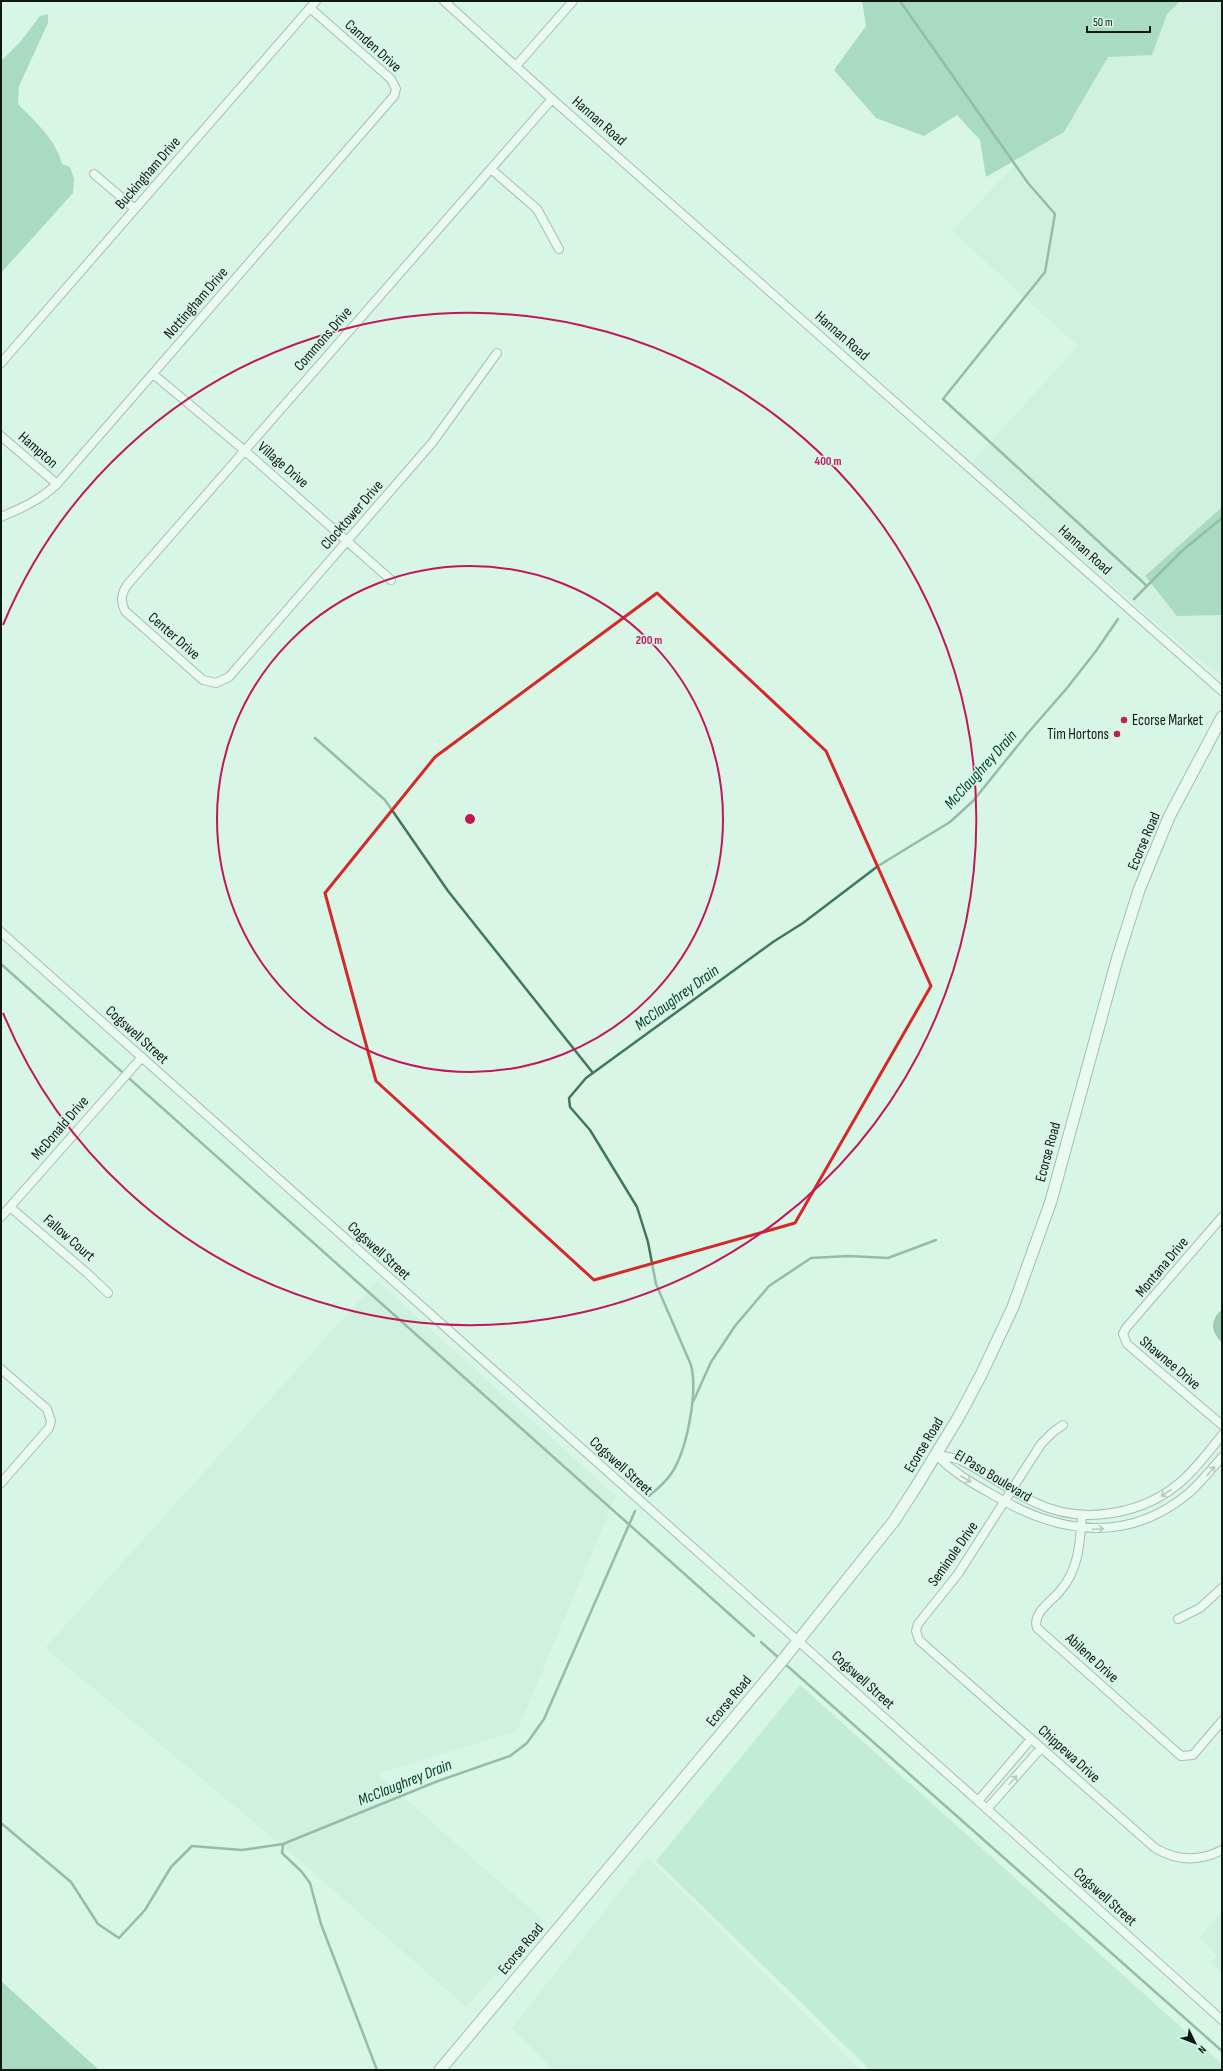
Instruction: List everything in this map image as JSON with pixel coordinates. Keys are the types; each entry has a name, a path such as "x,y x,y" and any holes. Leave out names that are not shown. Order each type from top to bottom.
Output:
{"main road":[{"name":"Ecorse Road","path":"440,2070 798,1641 894,1521 936,1455 981,1375 1022,1283 1051,1201 1114,967 1139,890 1169,817 1222,717"}],"street":[{"name":"Buckingham Drive","path":"1,363 316,1"},
{"name":"Hannan Road","path":"444,1 552,99 1222,691"},
{"path":"516,66 573,1"},
{"name":"Camden Drive","path":"310,8 391,79 396,89"},
{"name":"Nottingham Drive","path":"1,517 27,506 43,497 57,484 391,100 396,89"},
{"name":"Commons Drive","path":"122,601 122,594 128,584 552,99"},
{"path":"491,169 537,209 559,249"},
{"path":"94,174 135,209"},
{"name":"Clocktower Drive","path":"216,683 223,681 233,674 432,443 497,353"},
{"name":"Village Drive","path":"153,374 244,450 392,580"},
{"name":"Hampton","path":"1,436 57,484"},
{"name":"Center Drive","path":"122,601 128,614 175,656 203,680 216,683"},
{"name":"Cogswell Street","path":"1,932 1222,2020"},
{"name":"McDonald Drive","path":"1,1217 142,1057"},
{"name":"Fallow Court","path":"10,1207 87,1272 108,1293"},
{"name":"Montana Drive","path":"1123,1334 1126,1328 1222,1217"},
{"name":"Shawnee Drive","path":"1123,1334 1127,1344 1222,1425"},
{"path":"1,1369 47,1409 51,1421 49,1428 1,1483"},
{"name":"Seminole Drive","path":"916,1631 918,1624 923,1621 966,1561 1041,1444 1063,1425"},
{"name":"El Paso Boulevard","path":"936,1455 958,1460 1041,1506 1082,1515 1131,1510 1159,1498 1184,1480 1222,1435"},
{"name":"El Paso Boulevard","path":"936,1455 952,1471 1004,1502 1040,1519 1081,1528 1103,1529 1149,1517 1189,1493 1222,1458"},
{"name":"Abilene Drive","path":"1082,1515 1079,1552 1071,1574 1060,1591 1039,1613 1036,1618 1037,1628 1181,1756 1193,1755 1222,1721"},
{"path":"1178,1619 1200,1608 1222,1588"},
{"name":"Chippewa Drive","path":"916,1631 919,1640 1159,1851 1173,1857 1191,1859 1213,1854 1222,1850"},
{"path":"978,1801 1032,1739"},
{"path":"987,1809 1041,1748"}],"highlighted area":[{"path":"657,593 826,751 931,986 795,1223 594,1280 376,1081 325,893 435,757"}],"shaded area":[{"path":"862,1 1180,1 1167,14 1152,55 1108,57 1064,132 986,177 980,140 957,115 924,136 876,118 834,70 866,26"},
{"path":"974,1 1222,1 1222,673 1212,670 1183,646 971,463 1078,346 952,231 1076,99"},
{"path":"48,14 48,23 19,86 18,104 38,124 50,139 62,164 70,167 74,179 73,193 1,273 1,61 21,41 40,16"},
{"path":"1222,507 1222,615 1177,616 1145,576"},
{"path":"377,1281 616,1496 517,1731 377,1774 544,1921 466,2007 299,1860 45,1648"},
{"path":"1222,1310 1222,1342 1214,1330 1214,1322"},
{"path":"800,1685 1220,2062 1222,2070 870,2070 656,1861"},
{"path":"647,1857 861,2070 554,2070 512,2028"},
{"path":"1222,1911 1222,1973 1210,1962 1217,1955 1199,1938"},
{"path":"1,1981 99,2070 1,2070"}],"waterway":[{"path":"900,1 1028,183 1055,214 1045,272 943,399 1147,586"},
{"name":"McClaughrey Drain","path":"1134,599 1183,550 1222,518"},
{"name":"McClaughrey Drain","path":"649,1496 669,1477 677,1464 682,1451 690,1421 692,1405 693,1376 691,1365 656,1284 648,1242 637,1207 590,1130 570,1107 569,1098 586,1078 773,942 803,923 878,866 950,822 973,801 1027,734 1067,688 1096,651 1118,619"},
{"path":"315,738 385,800 448,891 593,1073"},
{"path":"1,964 754,1636"},
{"path":"693,1402 711,1362 735,1326 769,1286 811,1258 848,1256 888,1258 936,1240"},
{"name":"McClaughrey Drain","path":"1,1823 71,1882 98,1924 119,1938 145,1910 171,1867 192,1846 242,1850 283,1844 438,1781 510,1756 527,1743 544,1719 635,1511"},
{"path":"761,1642 780,1659"},
{"path":"784,1663 1222,2051"},
{"name":"McClaughrey Drain","path":"283,1845 282,1853 301,1871 310,1883 321,1924 377,2070"}],"place":[{"name":"Ecorse Market","path":"1124,720"},
{"name":"Tim Hortons","path":"1117,734"}]}
